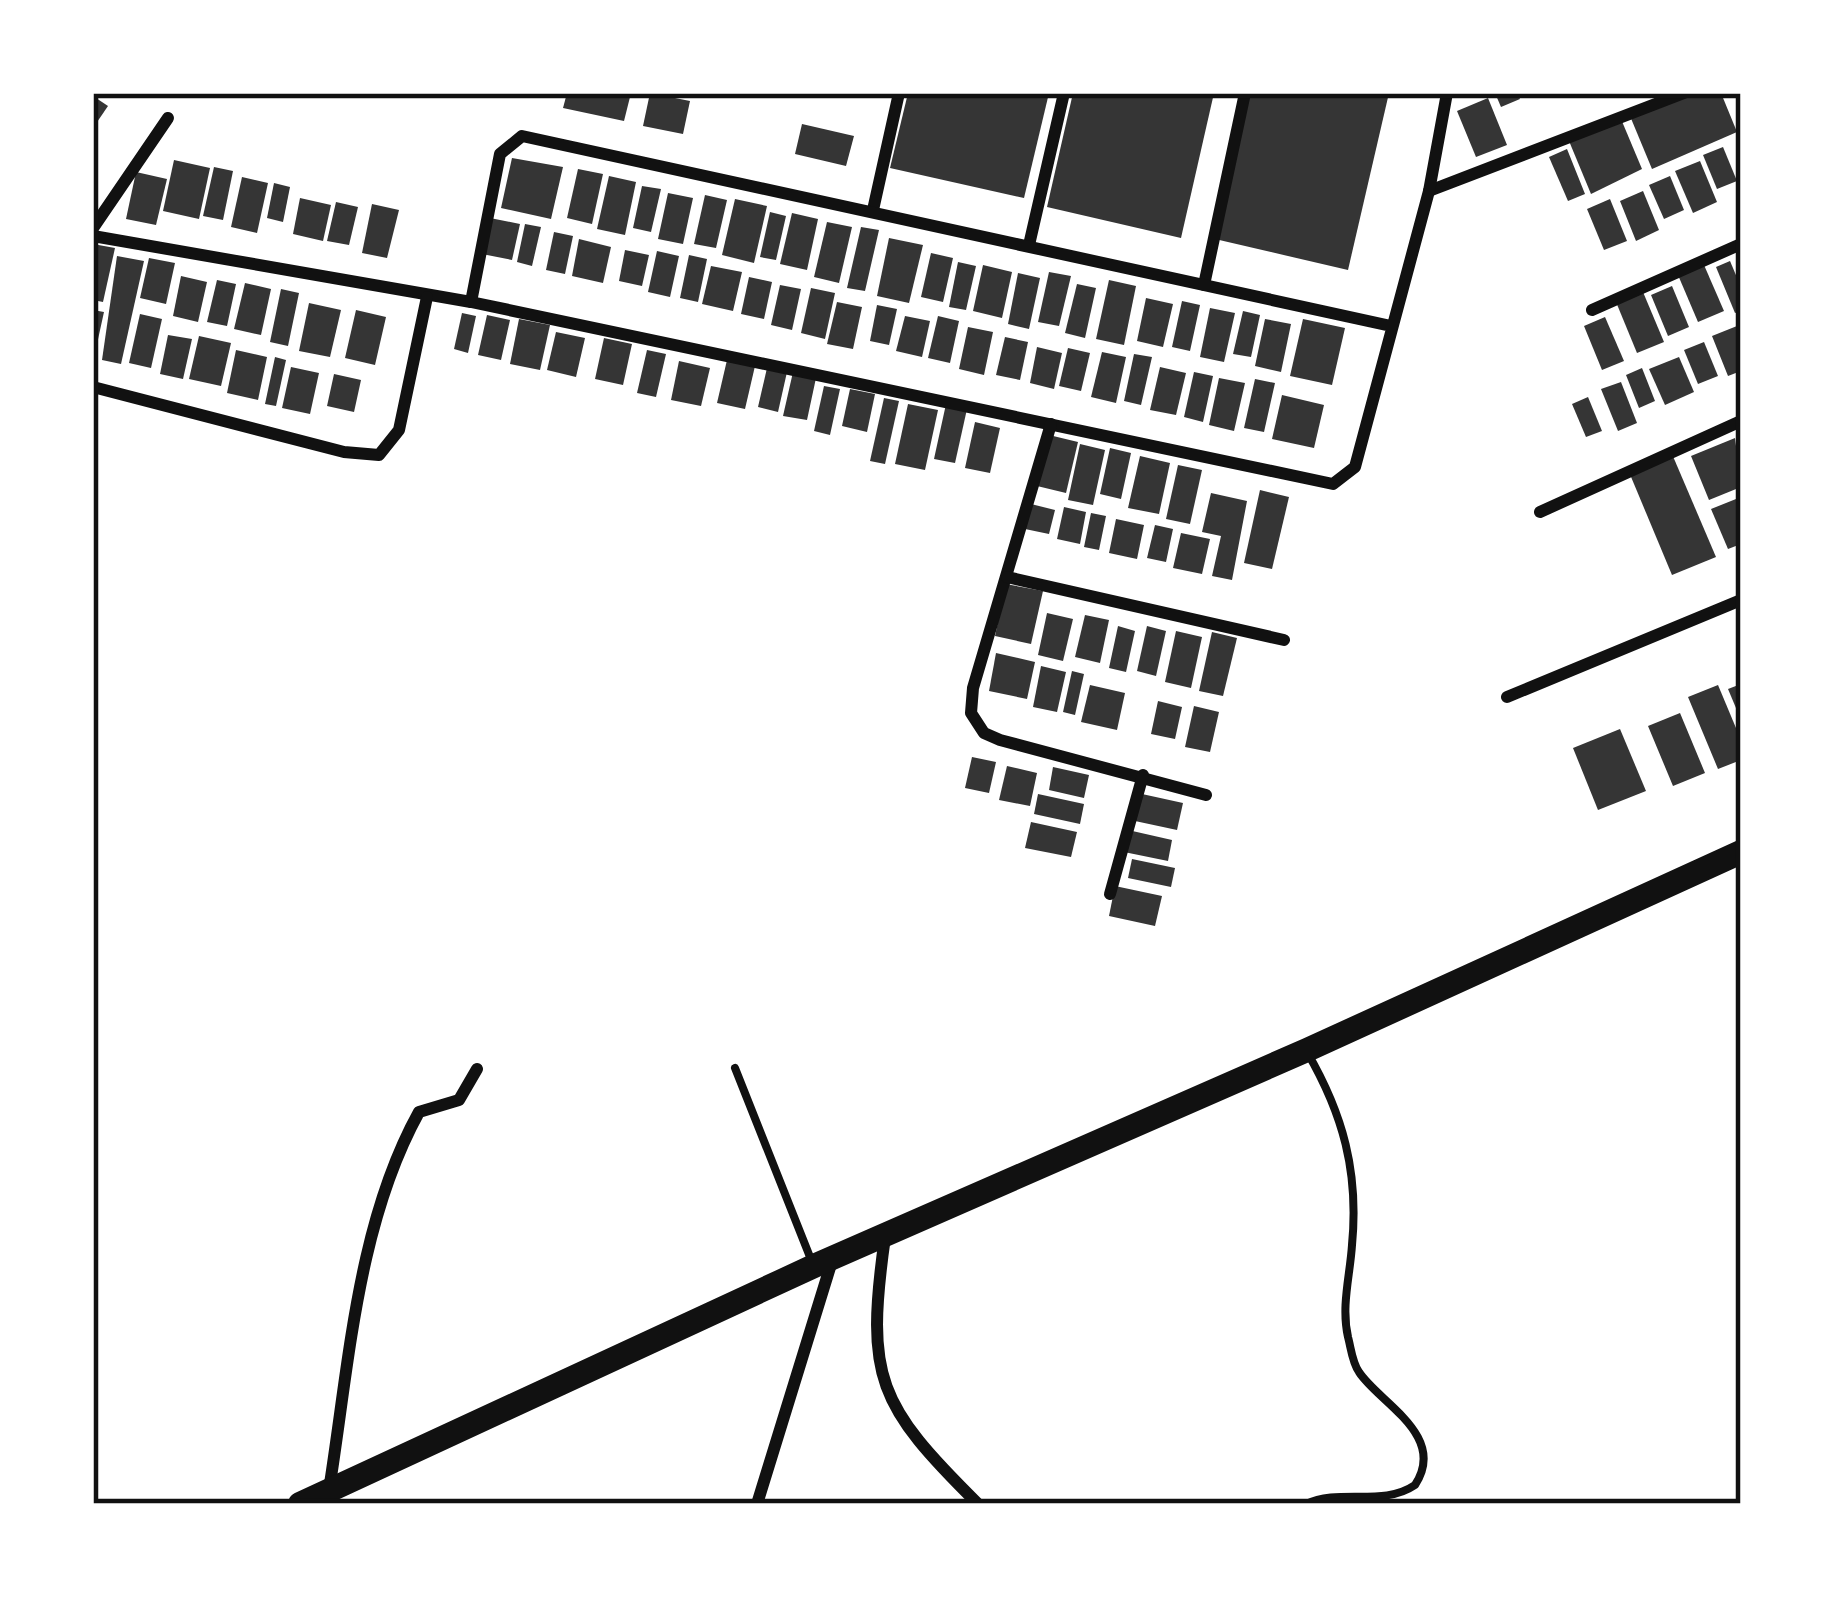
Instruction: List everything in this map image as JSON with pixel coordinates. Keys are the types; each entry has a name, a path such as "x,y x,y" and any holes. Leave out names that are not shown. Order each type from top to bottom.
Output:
{"main road":[{"path":"300,1504 823,1263 1741,852"}],"street":[{"path":"873,210 899,93"},
{"path":"1029,245 1064,93"},
{"path":"1204,285 1245,93"},
{"path":"168,118 93,231 470,302 1333,484 1355,467 1429,190 1447,93"},
{"path":"1429,190 1684,93"},
{"path":"470,302 500,154 522,136 1391,326"},
{"path":"1592,310 1741,244"},
{"path":"93,387 344,452 379,455 399,430 427,296"},
{"path":"1540,512 1741,421"},
{"path":"1051,424 973,688 971,713 976,725 1000,740 1206,795"},
{"path":"1007,577 1283,640"},
{"path":"1507,697 1741,600"},
{"path":"1110,894 1143,775"},
{"path":"329,1491 364,1269 379,1220 419,1112 459,1100 477,1070"},
{"path":"886,1236 876,1324 890,1404 978,1504"},
{"path":"757,1504 823,1263"}],"lane":[{"path":"1306,1504 1322,1498 1398,1494 1415,1485 1421,1466 1401,1410 1361,1377 1354,1360 1345,1314 1354,1212 1349,1148 1335,1101 1307,1050"},
{"path":"735,1068 823,1263"}],"building":[{"path":"567,93 631,93 624,121 563,108"},
{"path":"650,93 690,101 683,134 643,126"},
{"path":"908,93 1049,93 1024,198 890,168"},
{"path":"1073,93 1214,93 1181,238 1047,207"},
{"path":"1248,93 1389,93 1348,270 1215,239"},
{"path":"1495,93 1517,93 1520,99 1501,107"},
{"path":"1686,93 1721,93 1737,132 1652,169 1630,116"},
{"path":"93,96 108,106 93,128"},
{"path":"1488,98 1507,145 1476,157 1457,111"},
{"path":"1621,119 1642,169 1591,194 1569,141"},
{"path":"802,124 854,136 846,166 795,154"},
{"path":"1723,147 1737,181 1717,189 1703,155"},
{"path":"1567,149 1585,194 1568,201 1549,157"},
{"path":"512,158 563,167 551,219 501,208"},
{"path":"174,160 210,168 199,219 163,211"},
{"path":"1700,161 1717,202 1693,213 1675,171"},
{"path":"214,167 233,171 223,220 203,216"},
{"path":"578,169 603,174 592,224 567,218"},
{"path":"136,172 167,179 156,225 126,219"},
{"path":"609,176 636,182 625,235 597,229"},
{"path":"1670,176 1684,210 1664,219 1649,185"},
{"path":"242,177 268,183 257,233 231,227"},
{"path":"274,183 290,187 283,222 267,218"},
{"path":"642,186 661,189 651,232 633,228"},
{"path":"1643,191 1659,230 1636,241 1620,201"},
{"path":"668,193 693,198 683,244 658,239"},
{"path":"705,195 727,200 716,248 694,244"},
{"path":"300,198 331,205 323,241 293,234"},
{"path":"735,199 767,206 754,263 722,255"},
{"path":"1610,199 1627,241 1604,250 1587,209"},
{"path":"336,202 358,207 349,245 327,241"},
{"path":"372,204 399,210 387,258 362,253"},
{"path":"770,212 786,216 776,260 760,257"},
{"path":"792,213 818,219 807,270 780,264"},
{"path":"490,218 520,224 512,260 482,254"},
{"path":"827,222 852,227 839,283 814,277"},
{"path":"525,224 541,227 532,266 517,262"},
{"path":"861,227 879,230 865,291 847,288"},
{"path":"554,232 573,236 565,274 546,270"},
{"path":"889,238 923,245 909,303 877,296"},
{"path":"579,239 611,247 603,283 572,276"},
{"path":"93,244 115,248 103,302 93,300"},
{"path":"625,250 649,255 642,286 619,281"},
{"path":"657,251 679,256 670,297 648,292"},
{"path":"931,253 953,258 943,302 921,297"},
{"path":"689,255 707,259 698,302 680,298"},
{"path":"117,256 144,261 121,364 102,360"},
{"path":"149,258 175,263 166,304 140,298"},
{"path":"1730,261 1741,287 1741,311 1735,313 1716,267"},
{"path":"958,262 976,266 966,310 949,307"},
{"path":"983,265 1012,272 1002,318 973,311"},
{"path":"1704,265 1724,311 1698,322 1678,275"},
{"path":"711,266 742,272 733,311 702,304"},
{"path":"1049,272 1071,276 1059,326 1038,322"},
{"path":"1018,273 1040,278 1029,329 1008,324"},
{"path":"181,276 207,282 198,322 173,316"},
{"path":"749,277 772,282 764,319 741,314"},
{"path":"217,280 236,284 227,326 207,322"},
{"path":"1109,280 1136,286 1124,345 1096,339"},
{"path":"245,283 271,289 261,335 234,329"},
{"path":"1077,284 1096,288 1085,338 1065,333"},
{"path":"780,285 801,289 792,330 771,325"},
{"path":"1672,286 1689,327 1668,336 1651,295"},
{"path":"811,288 835,293 825,339 801,333"},
{"path":"281,289 299,293 288,346 270,342"},
{"path":"1643,292 1664,342 1637,353 1616,302"},
{"path":"1146,298 1173,304 1163,347 1137,341"},
{"path":"1182,301 1200,305 1190,351 1172,347"},
{"path":"837,302 862,307 853,349 827,344"},
{"path":"309,303 341,310 330,357 299,351"},
{"path":"877,305 897,309 889,345 870,341"},
{"path":"1210,308 1235,313 1224,362 1200,357"},
{"path":"93,310 104,312 95,353 93,353"},
{"path":"356,310 386,317 375,365 345,358"},
{"path":"1243,311 1260,315 1251,357 1233,354"},
{"path":"462,313 476,316 468,353 454,349"},
{"path":"140,314 162,319 151,368 129,363"},
{"path":"487,315 510,320 501,360 478,355"},
{"path":"905,316 930,321 922,357 896,351"},
{"path":"938,316 959,321 950,363 928,358"},
{"path":"1605,317 1624,361 1602,370 1584,326"},
{"path":"519,319 550,325 540,370 510,364"},
{"path":"1265,319 1291,324 1281,372 1255,366"},
{"path":"1303,319 1345,328 1332,385 1290,376"},
{"path":"1737,326 1741,371 1728,376 1712,336"},
{"path":"968,327 993,332 984,375 959,369"},
{"path":"556,332 585,338 576,377 547,370"},
{"path":"168,335 192,339 183,379 160,374"},
{"path":"199,336 231,343 221,386 189,379"},
{"path":"1005,337 1028,342 1020,380 996,375"},
{"path":"604,338 632,344 623,385 595,379"},
{"path":"1704,342 1718,376 1698,384 1684,350"},
{"path":"1037,347 1062,353 1054,389 1030,383"},
{"path":"1068,348 1090,353 1081,391 1059,386"},
{"path":"236,350 267,357 258,400 227,393"},
{"path":"647,350 666,354 656,397 637,393"},
{"path":"1102,352 1126,357 1116,403 1091,397"},
{"path":"1134,354 1152,357 1141,405 1124,401"},
{"path":"275,357 286,360 276,406 265,404"},
{"path":"1679,357 1694,392 1665,405 1649,369"},
{"path":"727,360 755,366 745,409 717,403"},
{"path":"679,361 710,368 701,406 671,400"},
{"path":"291,367 319,373 310,414 282,408"},
{"path":"1160,367 1186,373 1176,415 1150,410"},
{"path":"767,368 787,372 778,412 758,407"},
{"path":"1642,368 1655,401 1639,408 1626,375"},
{"path":"793,372 816,378 807,420 783,416"},
{"path":"1194,372 1213,376 1203,422 1184,417"},
{"path":"334,374 361,380 354,412 327,406"},
{"path":"1219,378 1245,383 1234,431 1209,425"},
{"path":"1255,379 1275,383 1264,432 1244,428"},
{"path":"1621,382 1637,423 1618,431 1601,389"},
{"path":"824,386 840,389 830,435 814,431"},
{"path":"850,389 875,394 867,432 842,426"},
{"path":"1282,395 1324,405 1314,448 1272,439"},
{"path":"1588,397 1602,431 1586,437 1572,404"},
{"path":"884,398 899,401 885,464 870,461"},
{"path":"908,404 938,410 925,470 895,464"},
{"path":"946,404 967,409 955,463 934,459"},
{"path":"975,422 1000,428 990,473 965,468"},
{"path":"1049,435 1078,442 1066,493 1037,486"},
{"path":"1735,438 1741,487 1709,500 1691,456"},
{"path":"1080,444 1105,450 1093,505 1068,500"},
{"path":"1110,448 1131,453 1121,499 1100,494"},
{"path":"1672,454 1716,557 1672,575 1629,472"},
{"path":"1140,456 1170,463 1159,514 1128,508"},
{"path":"1178,465 1202,470 1190,524 1166,519"},
{"path":"1260,490 1289,497 1272,569 1244,563"},
{"path":"1211,493 1247,501 1232,580 1212,576 1221,536 1202,532"},
{"path":"1741,497 1741,544 1728,549 1711,509"},
{"path":"1031,504 1055,510 1049,534 1025,529"},
{"path":"1064,507 1086,512 1080,544 1057,539"},
{"path":"1091,513 1106,516 1099,550 1084,547"},
{"path":"1116,519 1144,525 1137,559 1109,553"},
{"path":"1155,525 1173,529 1166,562 1147,558"},
{"path":"1181,533 1210,539 1202,574 1173,568"},
{"path":"1006,584 1043,591 1031,644 995,636"},
{"path":"1047,613 1073,619 1063,661 1038,655"},
{"path":"1085,615 1109,620 1100,663 1075,657"},
{"path":"1118,626 1135,631 1126,672 1109,668"},
{"path":"1147,626 1166,631 1156,676 1137,671"},
{"path":"1176,631 1202,637 1191,688 1165,682"},
{"path":"1212,632 1237,638 1223,696 1199,691"},
{"path":"996,653 1035,662 1027,699 989,691"},
{"path":"1041,666 1066,672 1057,712 1033,707"},
{"path":"1072,671 1084,674 1075,715 1063,712"},
{"path":"1741,684 1741,720 1728,689"},
{"path":"1090,685 1125,693 1117,730 1081,722"},
{"path":"1718,685 1741,740 1741,760 1718,769 1688,697"},
{"path":"1158,701 1182,707 1175,739 1151,734"},
{"path":"1194,706 1219,712 1210,752 1185,747"},
{"path":"1680,713 1705,773 1673,786 1648,726"},
{"path":"1620,729 1646,791 1598,810 1573,748"},
{"path":"972,757 996,762 989,793 965,788"},
{"path":"1007,766 1037,773 1030,806 999,800"},
{"path":"1053,767 1089,775 1084,798 1049,790"},
{"path":"1038,794 1084,804 1080,824 1034,814"},
{"path":"1142,794 1183,803 1177,830 1135,821"},
{"path":"1031,822 1077,832 1071,857 1025,848"},
{"path":"1128,830 1172,840 1168,861 1124,852"},
{"path":"1132,859 1175,868 1171,887 1128,878"},
{"path":"1115,886 1162,896 1155,926 1109,916"}]}
